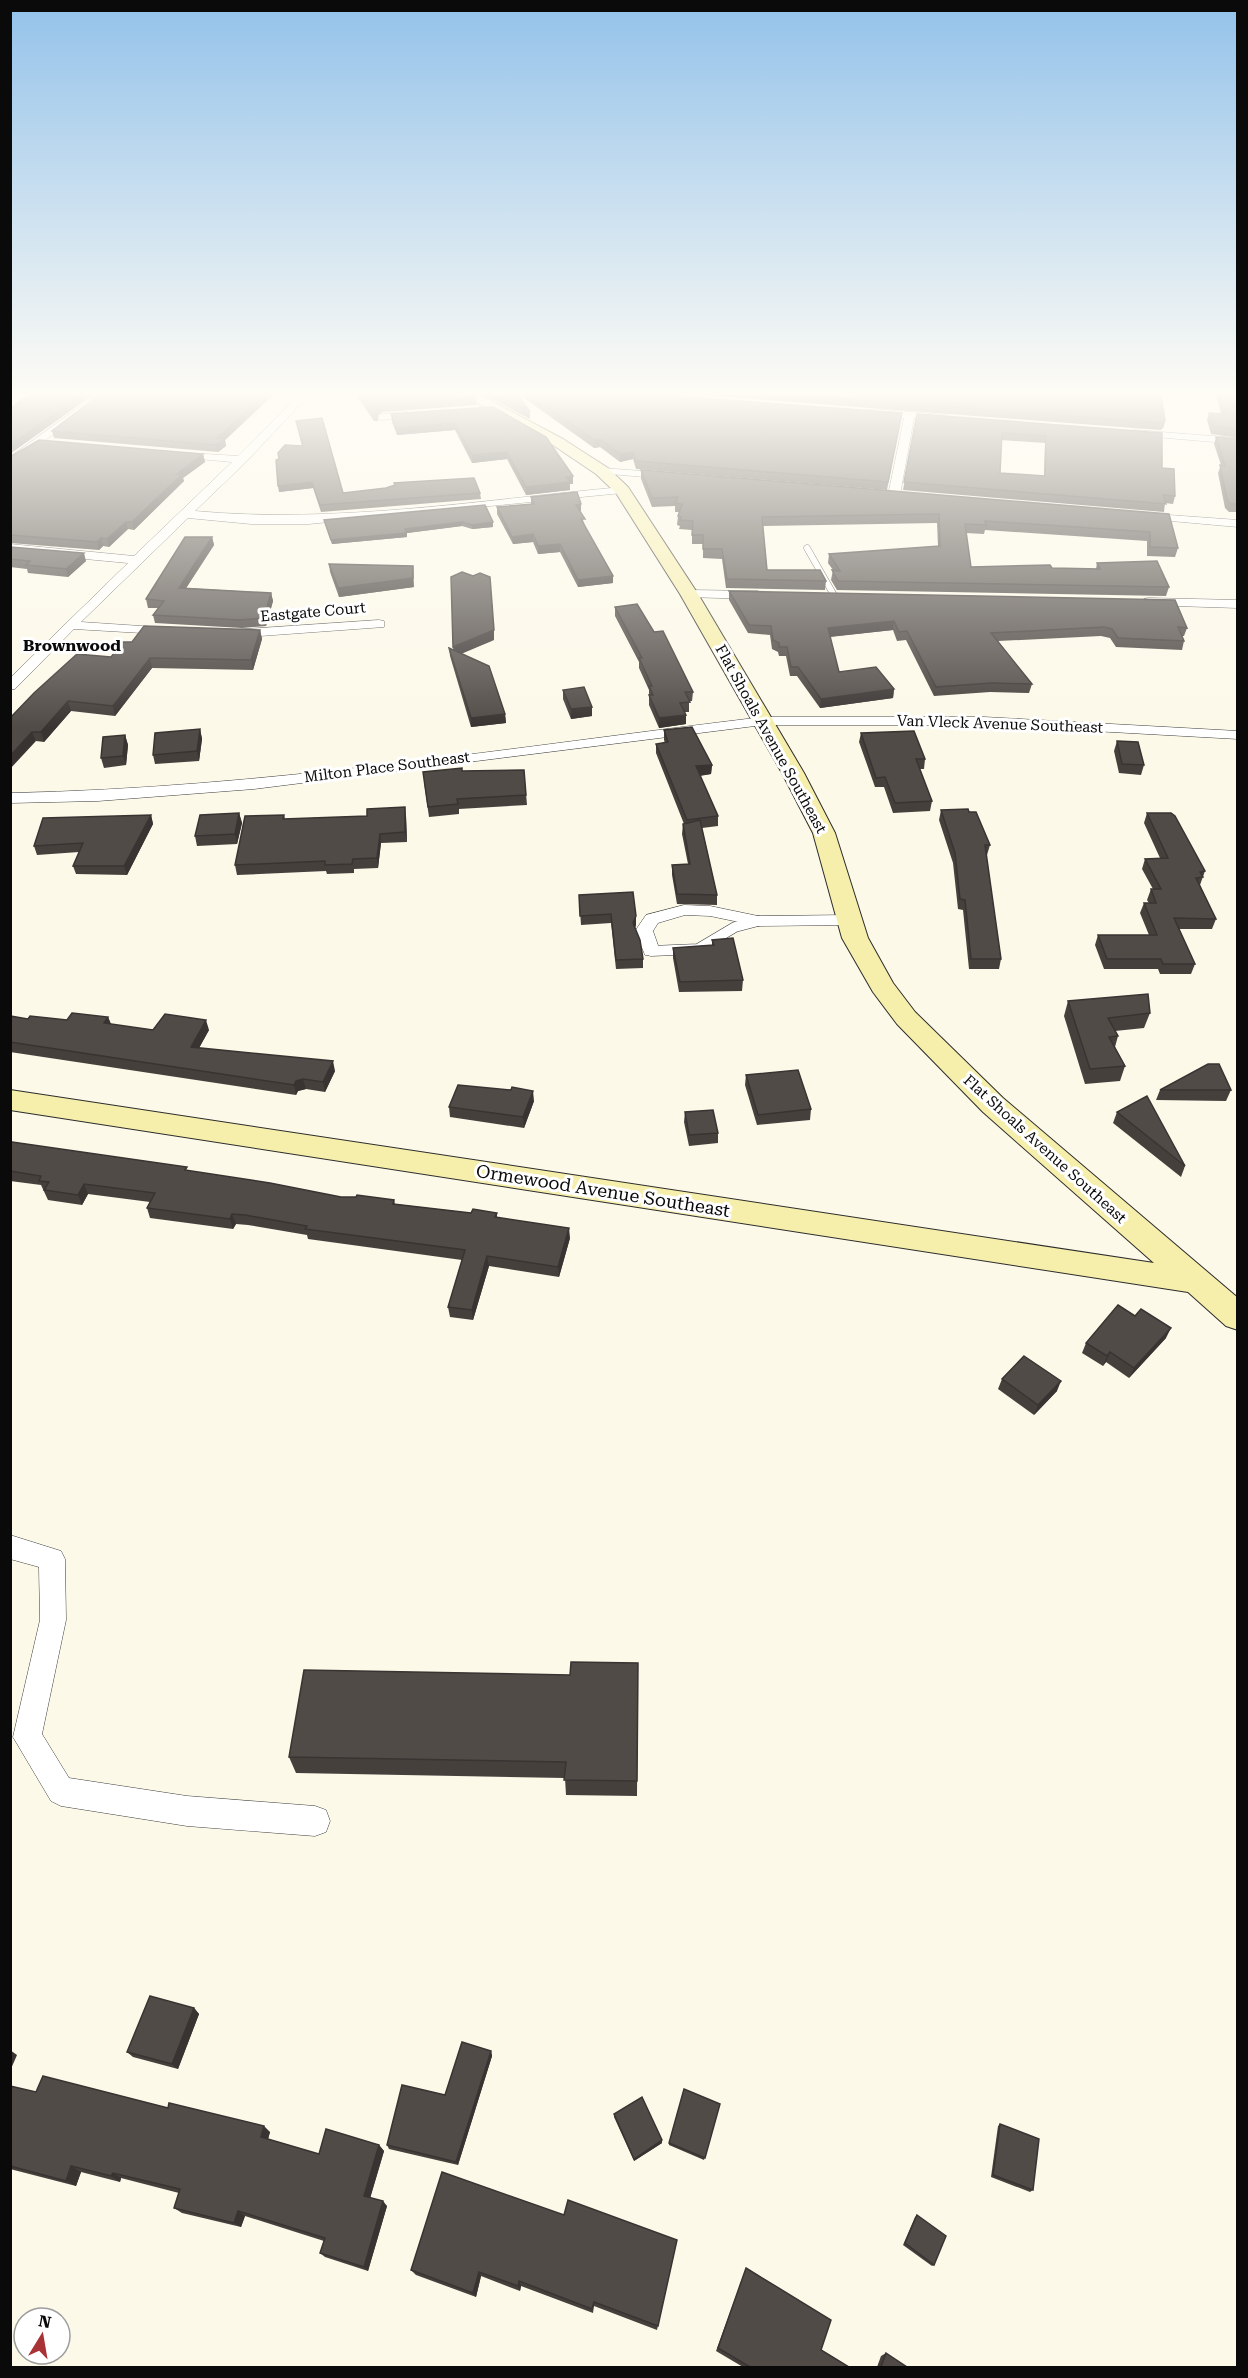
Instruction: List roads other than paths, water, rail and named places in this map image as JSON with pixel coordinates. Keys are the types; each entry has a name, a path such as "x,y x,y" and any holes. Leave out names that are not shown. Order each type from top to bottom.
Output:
{"street":[{"path":"10,686 136,560 194,506"},
{"path":"186,514 251,520 309,520 455,506"},
{"name":"Flat Shoals Avenue Southeast","path":"632,506 689,594 763,721 824,833 855,939 882,986 932,1047 993,1105 1238,1317"},
{"path":"1131,515 1238,524"},
{"path":"10,548 136,560"},
{"path":"689,594 767,595"},
{"path":"1131,602 1238,604"},
{"name":"Eastgate Court","path":"221,634 379,624"},
{"path":"70,625 190,633"},
{"name":"Van Vleck Avenue Southeast","path":"763,721 984,721 1238,735"},
{"name":"Milton Place Southeast","path":"10,798 98,796 254,784 763,721"},
{"path":"651,951 644,931 652,919 684,910 710,911 758,921 850,920"},
{"name":"Ormewood Avenue Southeast","path":"10,1100 1195,1281"},
{"path":"10,1547 52,1560 53,1620 27,1737 61,1791 187,1811 315,1821"}],"lane":[{"path":"807,548 835,597"},
{"path":"651,951 698,949 735,927 758,921"}],"district":[{"name":"Brownwood","path":"72,645"}]}
